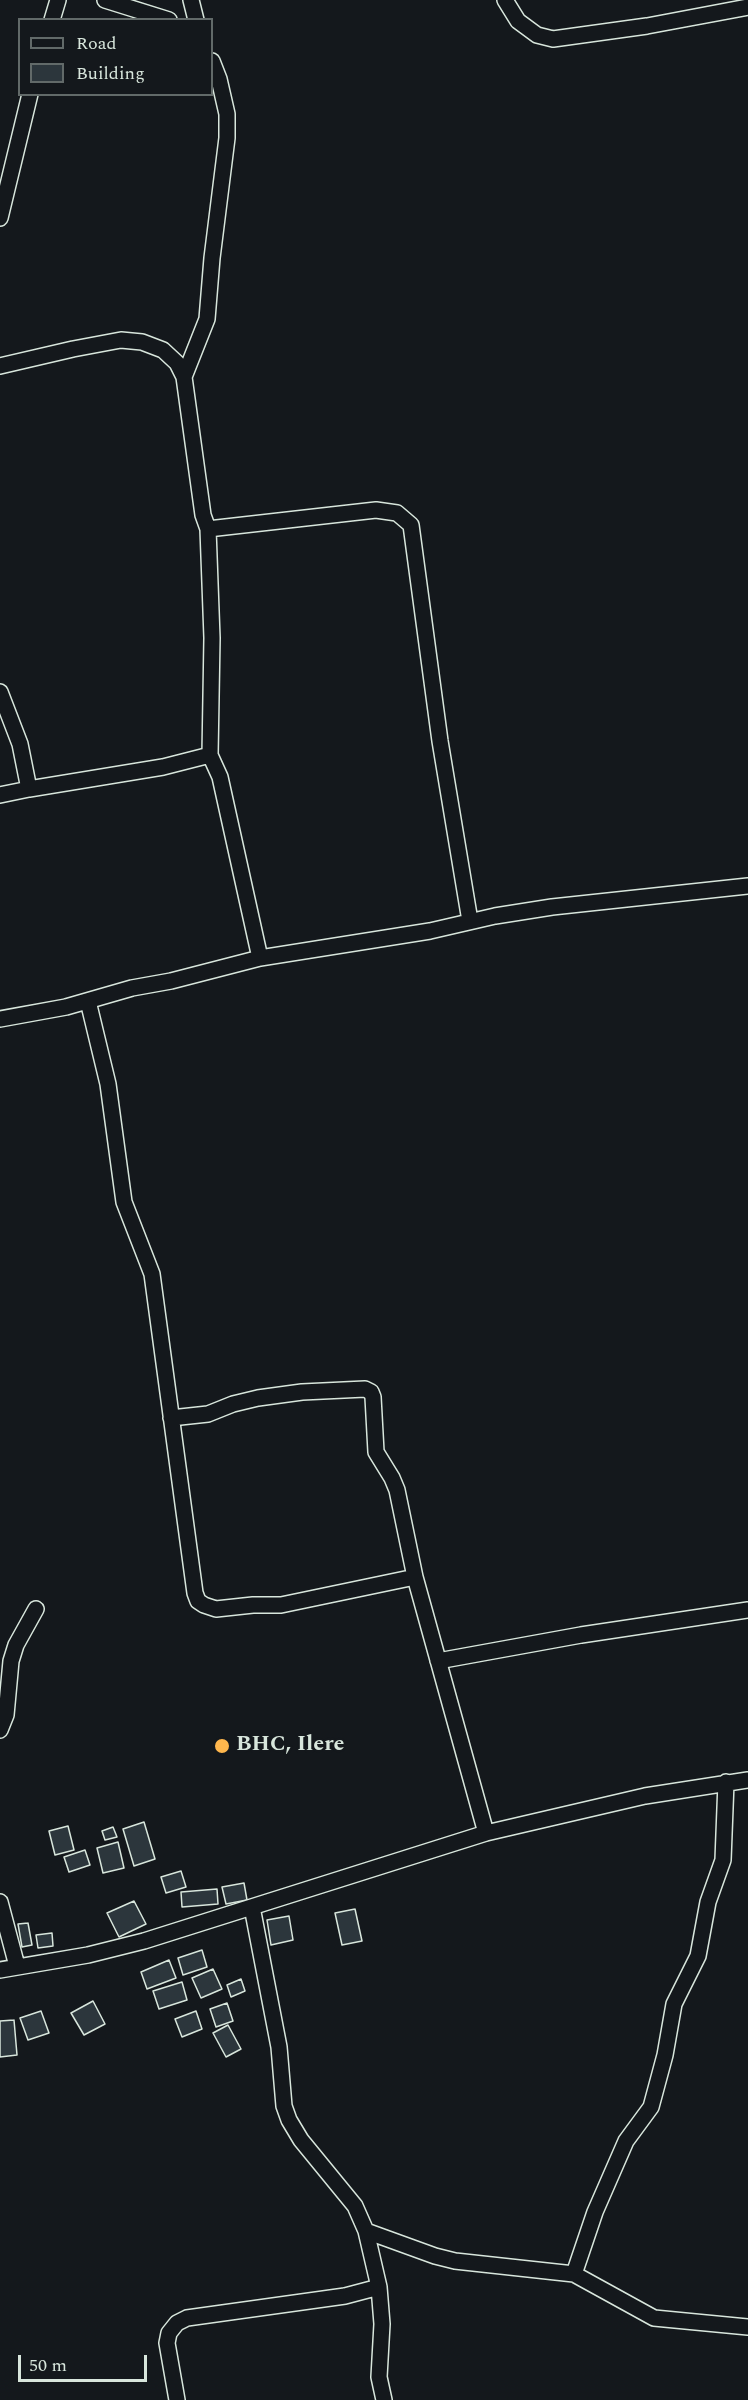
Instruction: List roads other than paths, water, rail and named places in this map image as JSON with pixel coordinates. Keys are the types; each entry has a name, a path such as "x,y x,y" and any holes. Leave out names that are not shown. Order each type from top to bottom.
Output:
{"street":[{"path":"53,18 58,0"},
{"path":"105,0 163,18"},
{"path":"191,0 196,18"},
{"path":"504,0 518,21 537,35 553,39 647,26 706,7 748,7"},
{"path":"184,377 207,319 227,138 227,114 213,64"},
{"path":"0,218 30,96"},
{"path":"0,366 121,340 142,342 163,350 177,363 184,377 203,515 208,530 212,638 210,755 220,777 260,958"},
{"path":"208,530 376,510 397,513 411,525 442,752 470,921"},
{"path":"0,692 20,744 29,789"},
{"path":"0,795 164,767 210,755"},
{"path":"0,1019 66,1008 132,988 171,981 260,958 430,931 470,921 552,908 748,886"},
{"path":"88,1001 108,1084 124,1202 152,1274 195,1593 198,1601 216,1609 300,1603 415,1577"},
{"path":"171,1418 208,1414 233,1404 258,1398 302,1392 365,1389 371,1392 376,1452 397,1490 415,1577 486,1833"},
{"path":"0,1730 6,1715 11,1661 16,1645 36,1609"},
{"path":"438,1661 581,1635 748,1610"},
{"path":"0,1970 88,1955 144,1941 486,1833 645,1796 748,1780"},
{"path":"574,2274 595,2212 626,2141 651,2107 665,2055 674,2004 698,1956 708,1902 723,1860 726,1782"},
{"path":"0,1902 17,1966"},
{"path":"252,1906 279,2047 284,2106 301,2140 355,2206 366,2231 379,2287 382,2324 379,2377 384,2400"},
{"path":"366,2231 455,2261 574,2274 654,2318 748,2327"},
{"path":"177,2400 167,2343 169,2333 177,2323 187,2318 345,2296 379,2287"}],"place":[{"name":"BHC, Ilere","path":"222,1746"}]}
